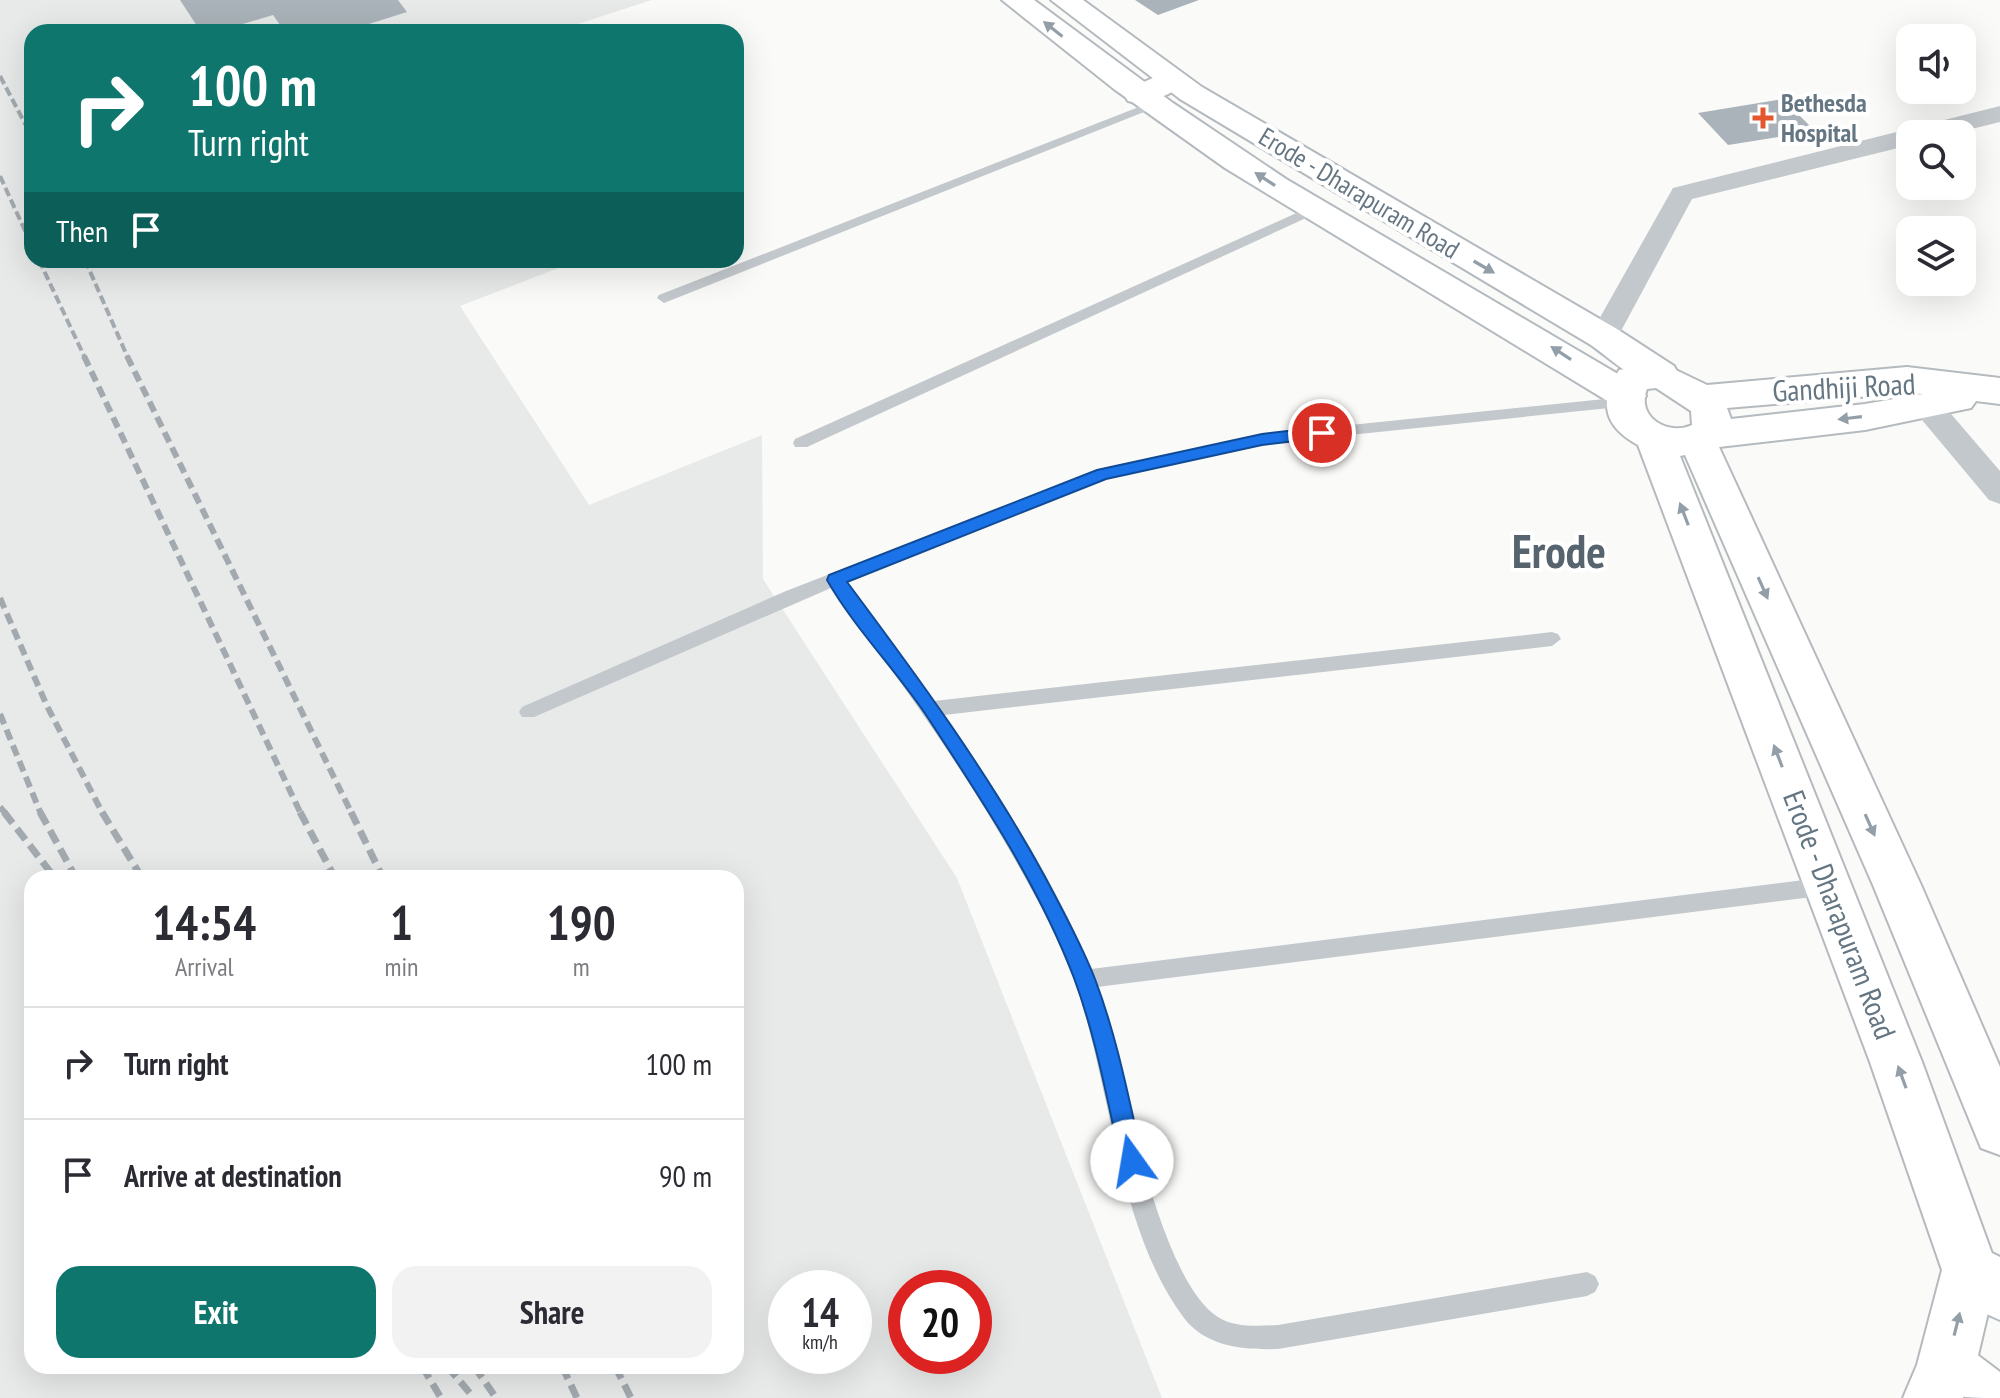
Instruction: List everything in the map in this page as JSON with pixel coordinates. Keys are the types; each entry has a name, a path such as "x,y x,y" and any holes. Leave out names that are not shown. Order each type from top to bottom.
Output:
{"main road":[{"path":"1016,0 1146,101 1312,210 1668,418"},
{"name":"Erode - Dharapuram Road","path":"1065,0 1171,79 1350,189 1604,337 1661,375 1632,379 1668,418 1897,885 2000,1129"},
{"path":"1146,101 1171,79"},
{"name":"Gandhiji Road","path":"1668,418 1907,380 1994,391"},
{"name":"Gandhiji Road","path":"1668,418 1928,407 1994,391"},
{"name":"Erode - Dharapuram Road","path":"1668,418 1828,885 1985,1280 1955,1388"}],"street":[{"path":"1976,120 2000,114"},
{"path":"1604,337 1682,194 1896,140"},
{"path":"1928,407 2000,492"}],"lane":[{"path":"744,265 1146,101"},
{"path":"801,443 1312,210"},
{"path":"664,298 737,268"},
{"path":"528,712 835,580 1073,484 1191,453 1262,439 1668,418"},
{"path":"835,580 932,709 1000,813 1063,930 1085,979 1108,1059 1138,1187 1180,1290 1194,1312 1219,1332 1243,1339 1278,1337 1587,1284"},
{"path":"932,709 1552,639"},
{"path":"1085,979 1828,885"}],"shaded area":[{"path":"0,0 652,0 578,24 24,24 24,268 558,268 460,306 589,505 762,435 763,579 957,878 1162,1398 0,1398"}],"building":[{"path":"180,0 398,0 407,12 369,24 279,24 273,15 243,24 196,24"},
{"path":"1135,0 1199,0 1158,15"},
{"path":"1783,99 1815,131 1728,145 1698,113"}],"railway":[{"path":"0,76 24,122"},
{"path":"0,176 24,228"},
{"path":"43,268 85,358"},
{"path":"89,268 128,358"},
{"path":"84,356 300,813"},
{"path":"127,356 352,814"},
{"path":"0,598 47,706 103,814"},
{"path":"0,714 41,813"},
{"path":"0,807 6,814"},
{"path":"4,812 49,870"},
{"path":"102,812 137,870"},
{"path":"351,812 379,870"},
{"path":"41,813 72,870"},
{"path":"300,813 331,870"},
{"path":"427,1374 441,1398"},
{"path":"454,1374 474,1398"},
{"path":"480,1374 496,1398"},
{"path":"566,1374 577,1398"},
{"path":"619,1374 631,1398"}],"place":[{"name":"Bethesda Hospital","path":"1763,118"}],"district":[{"name":"Erode","path":"1559,552"}],"route":[{"path":"1132,1161 1085,979 1063,930 1000,813 932,709 835,580 1103,474 1262,439 1322,433"}]}
